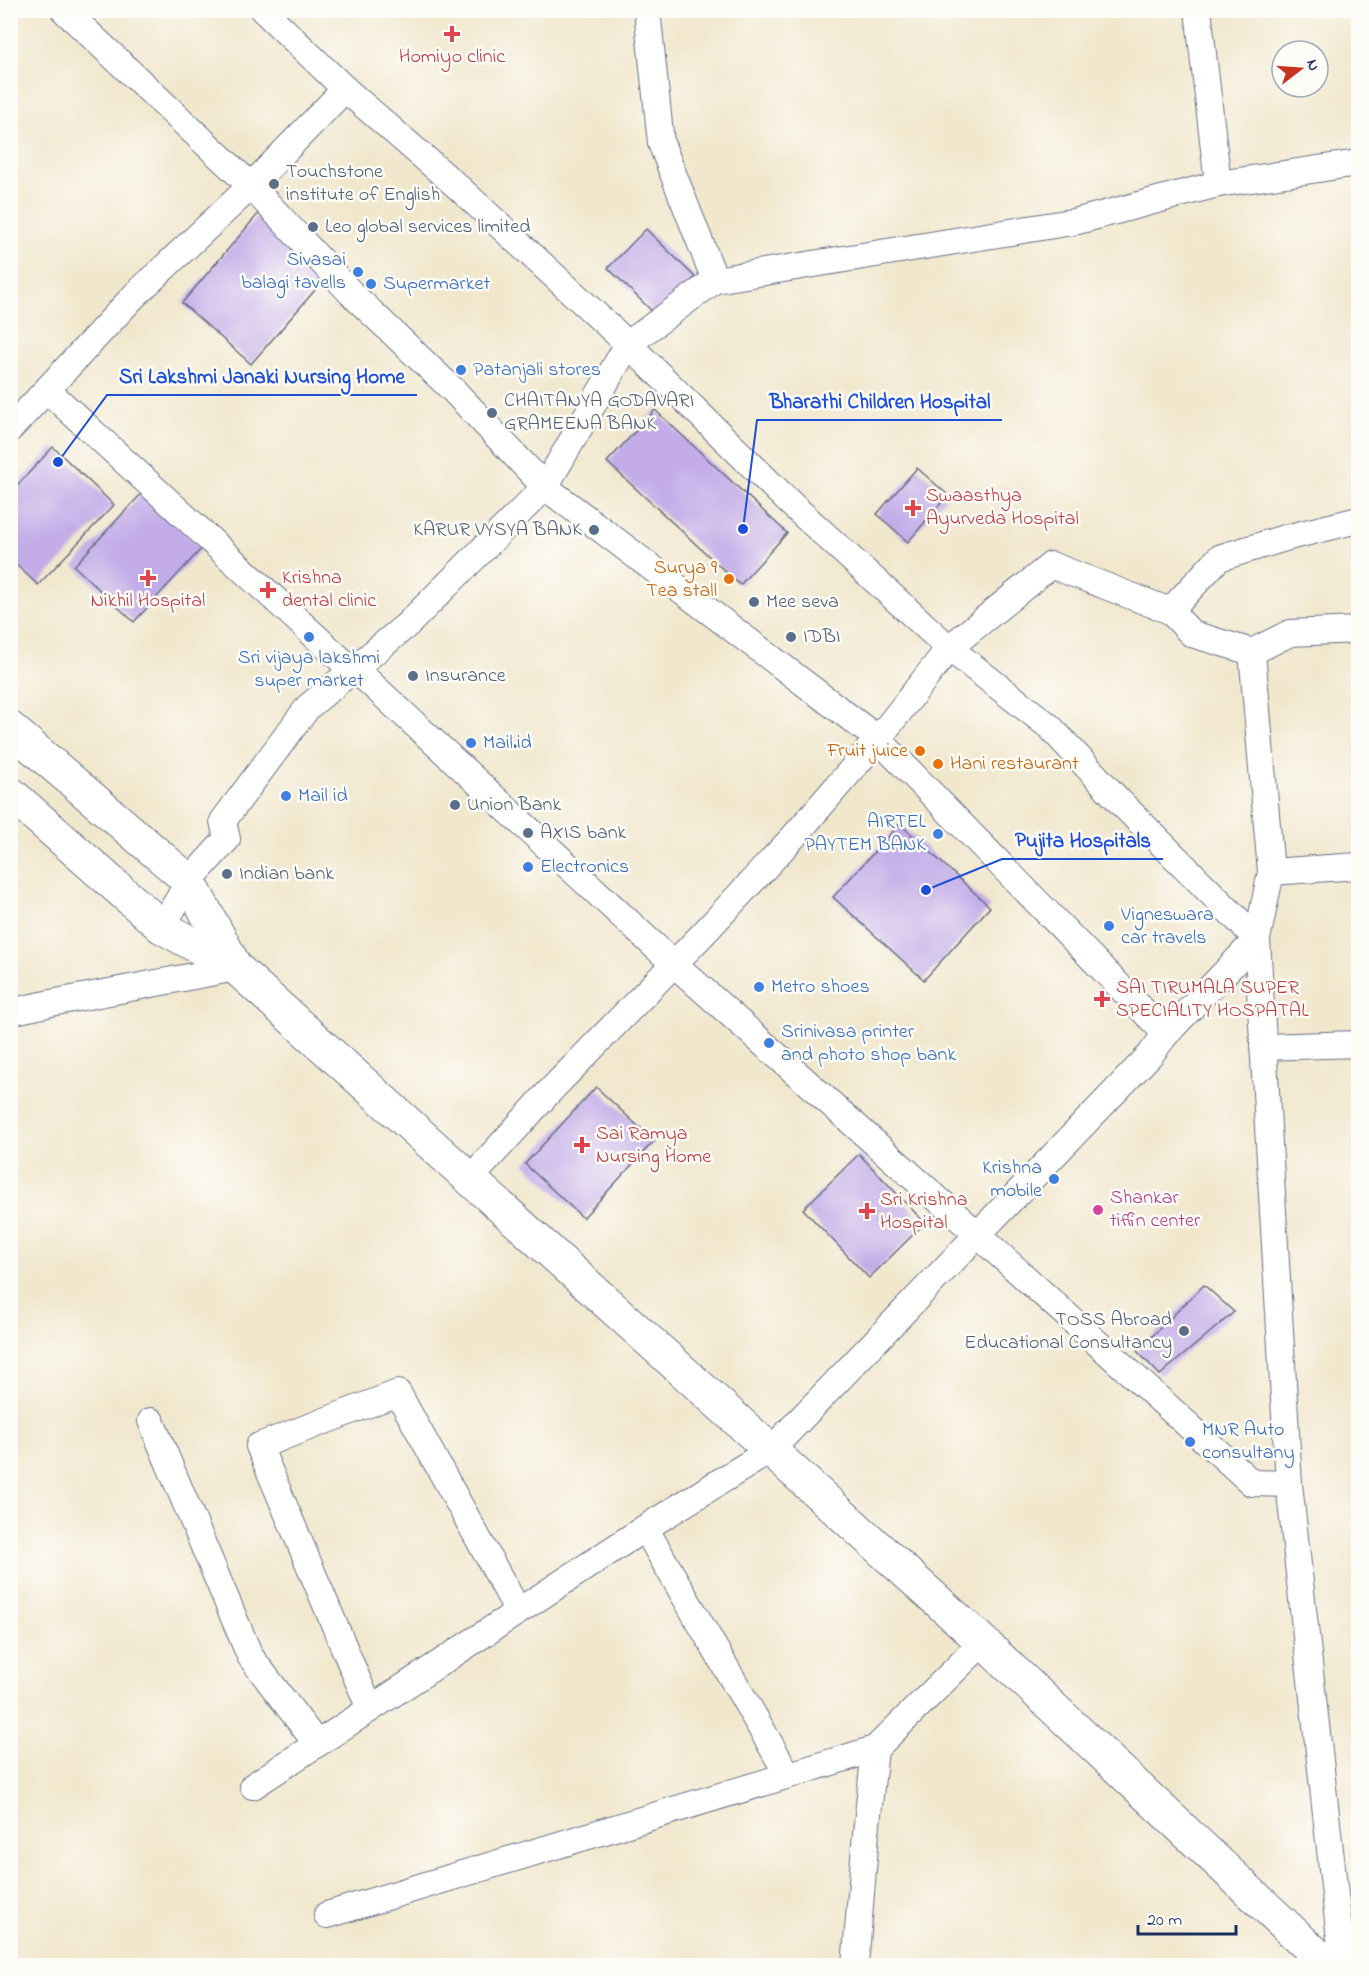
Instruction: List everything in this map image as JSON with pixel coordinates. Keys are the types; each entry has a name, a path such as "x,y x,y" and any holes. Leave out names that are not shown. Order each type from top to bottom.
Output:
{"main road":[{"path":"10,729 189,881 236,968"},
{"path":"10,793 162,927 236,968 983,1642 1329,1965"}],"street":[{"path":"64,10 251,186 351,293 454,391 545,488 878,739 1166,1034"},
{"path":"263,10 345,89 458,187 628,344 782,495 949,648 1050,728 1121,803 1257,939"},
{"path":"647,10 661,143 715,280"},
{"path":"1198,10 1218,184"},
{"path":"10,429 133,297 251,186 345,89"},
{"path":"162,927 189,881 227,839 223,821 308,707 408,624 545,488 628,344 715,280 1078,221 1218,184 1359,163"},
{"path":"47,390 352,670 354,668 673,963 1252,1483 1289,1484"},
{"path":"1170,611 1218,558 1285,538 1359,520"},
{"path":"470,1179 549,1092 703,934 797,833 878,739 949,648 1051,565 1170,611 1192,634 1252,652 1290,633 1359,630"},
{"path":"1252,652 1271,872 1257,939 1289,1484 1343,1965"},
{"path":"1271,872 1359,866"},
{"path":"253,1786 645,1528 771,1450 1150,1055 1166,1034 1257,939"},
{"path":"10,1012 236,968"},
{"path":"1263,1047 1359,1044"},
{"path":"370,1708 259,1446 398,1393 518,1611"},
{"path":"151,1421 250,1656 317,1744"},
{"path":"645,1528 788,1775"},
{"path":"327,1915 875,1749 983,1642"},
{"path":"855,1965 875,1749"}],"building":[{"path":"259,213 329,274 251,364 182,303"},
{"path":"646,229 695,277 657,316 608,268"},
{"path":"655,410 787,533 740,585 607,462"},
{"path":"53,447 114,505 38,585 10,559 10,493"},
{"path":"917,468 948,495 908,542 877,514"},
{"path":"142,493 202,548 134,622 74,566"},
{"path":"900,824 990,907 924,980 833,897"},
{"path":"596,1087 654,1141 583,1218 525,1164"},
{"path":"859,1154 925,1223 869,1278 803,1209"},
{"name":"TOSS Abroad Educational Consultancy","path":"1204,1285 1234,1312 1160,1375 1137,1351"}],"place":[{"name":"Homiyo clinic","path":"452,34"},
{"name":"Touchstone institute of English","path":"274,184"},
{"name":"Leo global services limited","path":"313,227"},
{"name":"Sivasai balagi tavells","path":"358,272"},
{"name":"Supermarket","path":"371,284"},
{"name":"Patanjali stores","path":"461,370"},
{"name":"CHAITANYA GODAVARI GRAMEENA BANK","path":"492,413"},
{"name":"Sri Lakshmi Janaki Nursing Home","path":"58,462"},
{"name":"Swaasthya Ayurveda Hospital","path":"913,508"},
{"name":"Bharathi Children Hospital","path":"743,529"},
{"name":"KARUR VYSYA BANK","path":"594,530"},
{"name":"Nikhil Hospital","path":"148,578"},
{"name":"Surya 9 Tea stall","path":"729,579"},
{"name":"Krishna dental clinic","path":"268,590"},
{"name":"Mee seva","path":"754,602"},
{"name":"Sri vijaya lakshmi super market","path":"309,637"},
{"name":"IDBI","path":"791,637"},
{"name":"Insurance","path":"413,676"},
{"name":"Mail.id","path":"471,743"},
{"name":"Fruit juice","path":"920,751"},
{"name":"Hani restaurant","path":"938,764"},
{"name":"Mail id","path":"286,796"},
{"name":"Union Bank","path":"455,805"},
{"name":"AXIS bank","path":"528,833"},
{"name":"AIRTEL PAYTEM BANK","path":"938,834"},
{"name":"Electronics","path":"528,867"},
{"name":"Indian bank","path":"227,874"},
{"name":"Pujita Hospitals","path":"926,890"},
{"name":"Vigneswara car travels","path":"1109,926"},
{"name":"Metro shoes","path":"759,987"},
{"name":"SAI TIRUMALA SUPER SPECIALITY HOSPATAL","path":"1102,999"},
{"name":"Srinivasa printer and photo shop bank","path":"769,1043"},
{"name":"Sai Ramya Nursing Home","path":"582,1145"},
{"name":"Krishna mobile","path":"1054,1179"},
{"name":"Shankar tiffin center","path":"1098,1210"},
{"name":"Sri Krishna Hospital","path":"867,1211"},
{"name":"TOSS Abroad Educational Consultancy","path":"1184,1331"},
{"name":"MNR Auto consultany","path":"1190,1442"}]}
